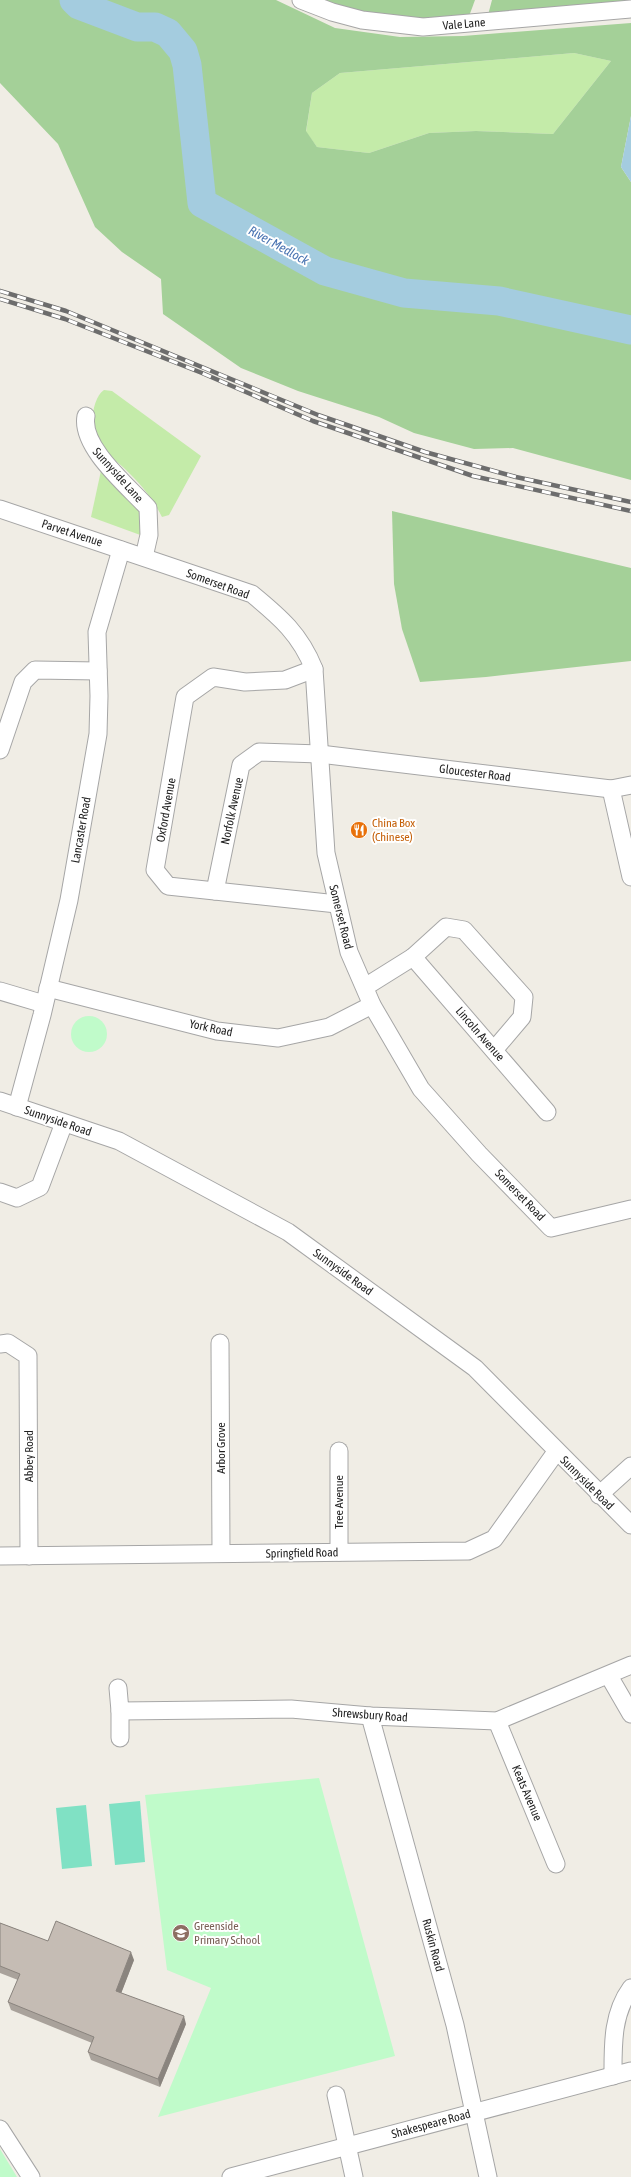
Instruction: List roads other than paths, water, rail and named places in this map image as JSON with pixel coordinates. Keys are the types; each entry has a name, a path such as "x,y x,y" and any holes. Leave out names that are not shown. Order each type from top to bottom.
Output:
{"street":[{"name":"Vale Lane","path":"301,0 332,12 362,20 423,27 631,9"},
{"name":"Sunnyside Lane","path":"86,416 84,426 91,444 148,508 149,535 144,557"},
{"name":"Parvet Avenue","path":"0,509 144,557"},
{"name":"Lancaster Road","path":"17,1107 69,900 98,734 97,632 121,550"},
{"name":"Somerset Road","path":"144,557 252,594 277,614 306,649 314,669 326,853 349,952 372,1005 421,1089 479,1154 551,1228 631,1209"},
{"name":"Oxford Avenue","path":"314,669 285,680 246,682 213,677 185,697 155,870 168,886 337,904"},
{"path":"0,750 23,682 35,670 98,670"},
{"name":"Norfolk Avenue","path":"215,891 241,765 259,752 320,754"},
{"name":"Gloucester Road","path":"320,754 611,789 631,785"},
{"path":"611,789 631,877"},
{"path":"364,986 413,957 446,927 464,930 524,997 522,1017 494,1050"},
{"name":"Lincoln Avenue","path":"413,957 547,1112"},
{"name":"York Road","path":"0,991 46,996 217,1031 278,1038 329,1028 372,1005"},
{"name":"Sunnyside Road","path":"0,1101 119,1141 288,1232 475,1368 556,1452 631,1525"},
{"path":"0,1192 17,1198 40,1187 64,1123"},
{"name":"Arbor Grove","path":"220,1343 221,1553"},
{"name":"Abbey Road","path":"0,1344 8,1344 28,1356 29,1556"},
{"name":"Tree Avenue","path":"339,1451 339,1552"},
{"name":"Springfield Road","path":"0,1556 468,1551 494,1539 556,1452"},
{"path":"599,1495 631,1466"},
{"name":"Shrewsbury Road","path":"120,1711 290,1709 370,1716 497,1721 609,1676 631,1665"},
{"path":"609,1676 631,1714"},
{"path":"118,1688 120,1738"},
{"name":"Ruskin Road","path":"370,1716 455,2025 488,2177"},
{"name":"Keats Avenue","path":"497,1721 556,1864"},
{"path":"613,2076 613,2035 622,1999 631,1988"},
{"name":"Shakespeare Road","path":"231,2177 631,2071"},
{"path":"336,2095 354,2177"},
{"path":"0,2129 31,2177"}],"water":[{"path":"631,116 631,182 621,167"}],"waterway":[{"name":"River Medlock","path":"74,0 79,5 137,27 155,27 168,33 183,51 187,65 202,203 325,271 404,293 499,301 631,330"}],"railway":[{"path":"0,291 66,311 318,415 425,452 516,477 631,502"},
{"path":"0,299 65,319 202,373 313,421 473,476 631,511"}],"place":[{"name":"China Box (Chinese)","path":"359,830"},
{"name":"Greenside Primary School","path":"181,1933"}]}
